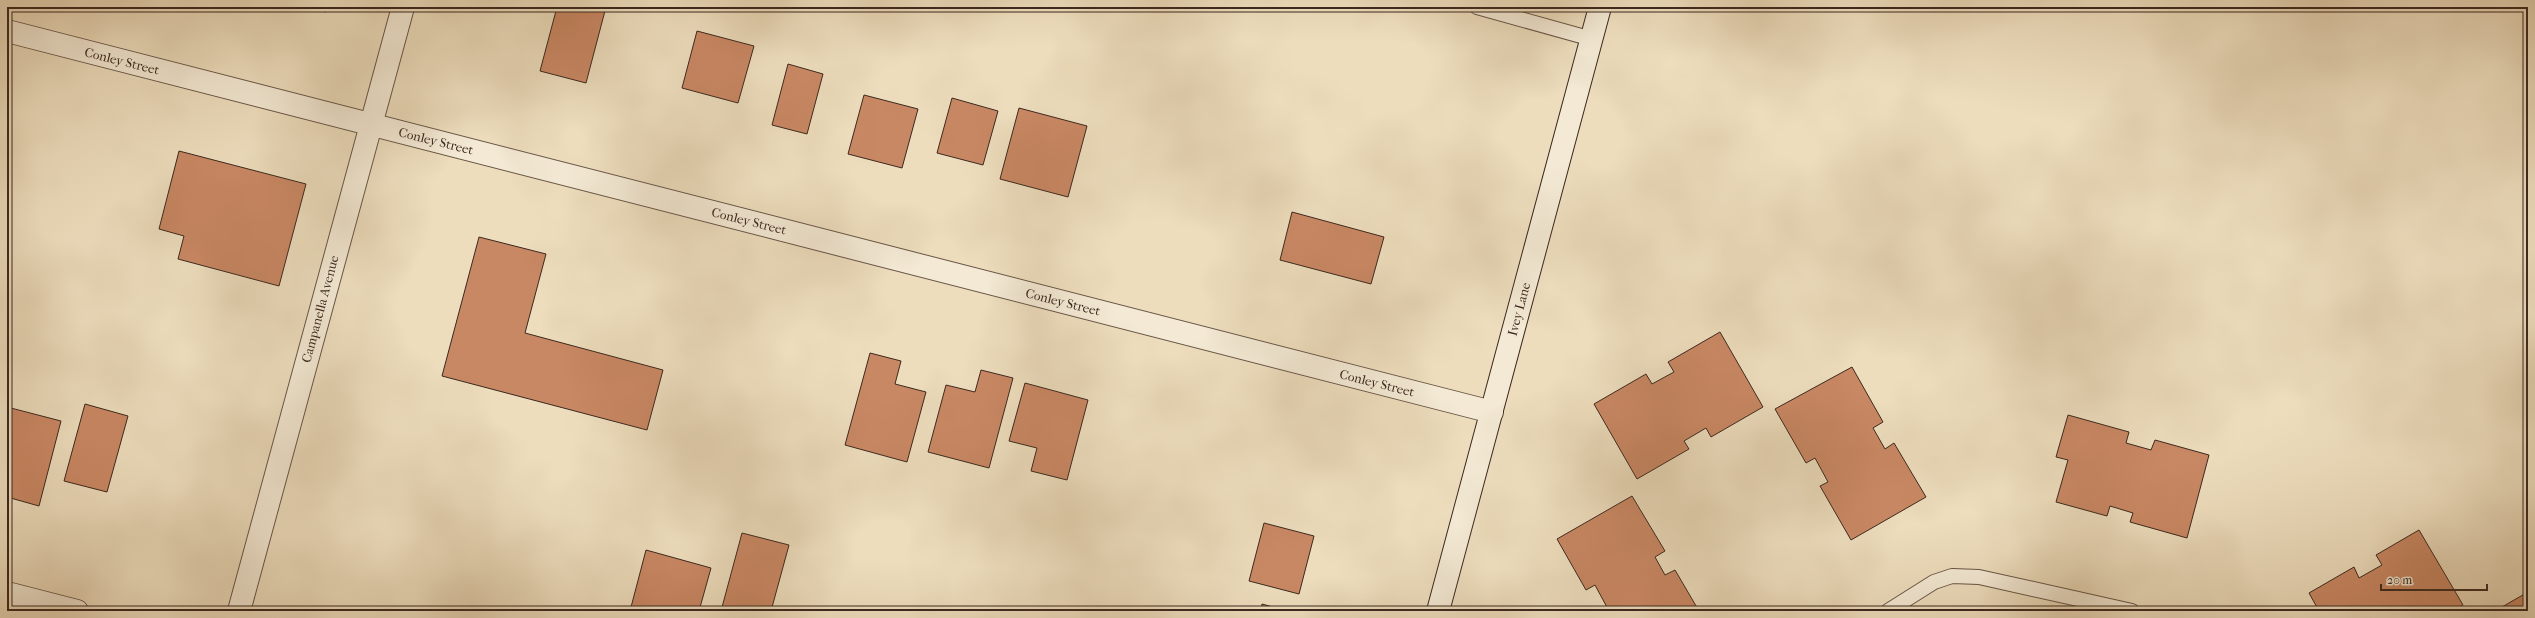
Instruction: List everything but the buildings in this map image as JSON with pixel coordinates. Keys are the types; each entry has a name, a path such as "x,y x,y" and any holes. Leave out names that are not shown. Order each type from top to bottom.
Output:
{"street":[{"name":"Campanella Avenue","path":"239,611 403,7"},
{"name":"Ivey Lane","path":"1438,611 1600,7"},
{"name":"Conley Street","path":"7,32 1492,412"},
{"path":"7,593 77,611"}],"lane":[{"path":"1477,7 1592,39"},
{"path":"1888,611 1934,582 1952,576 1979,577 2132,611"}]}
